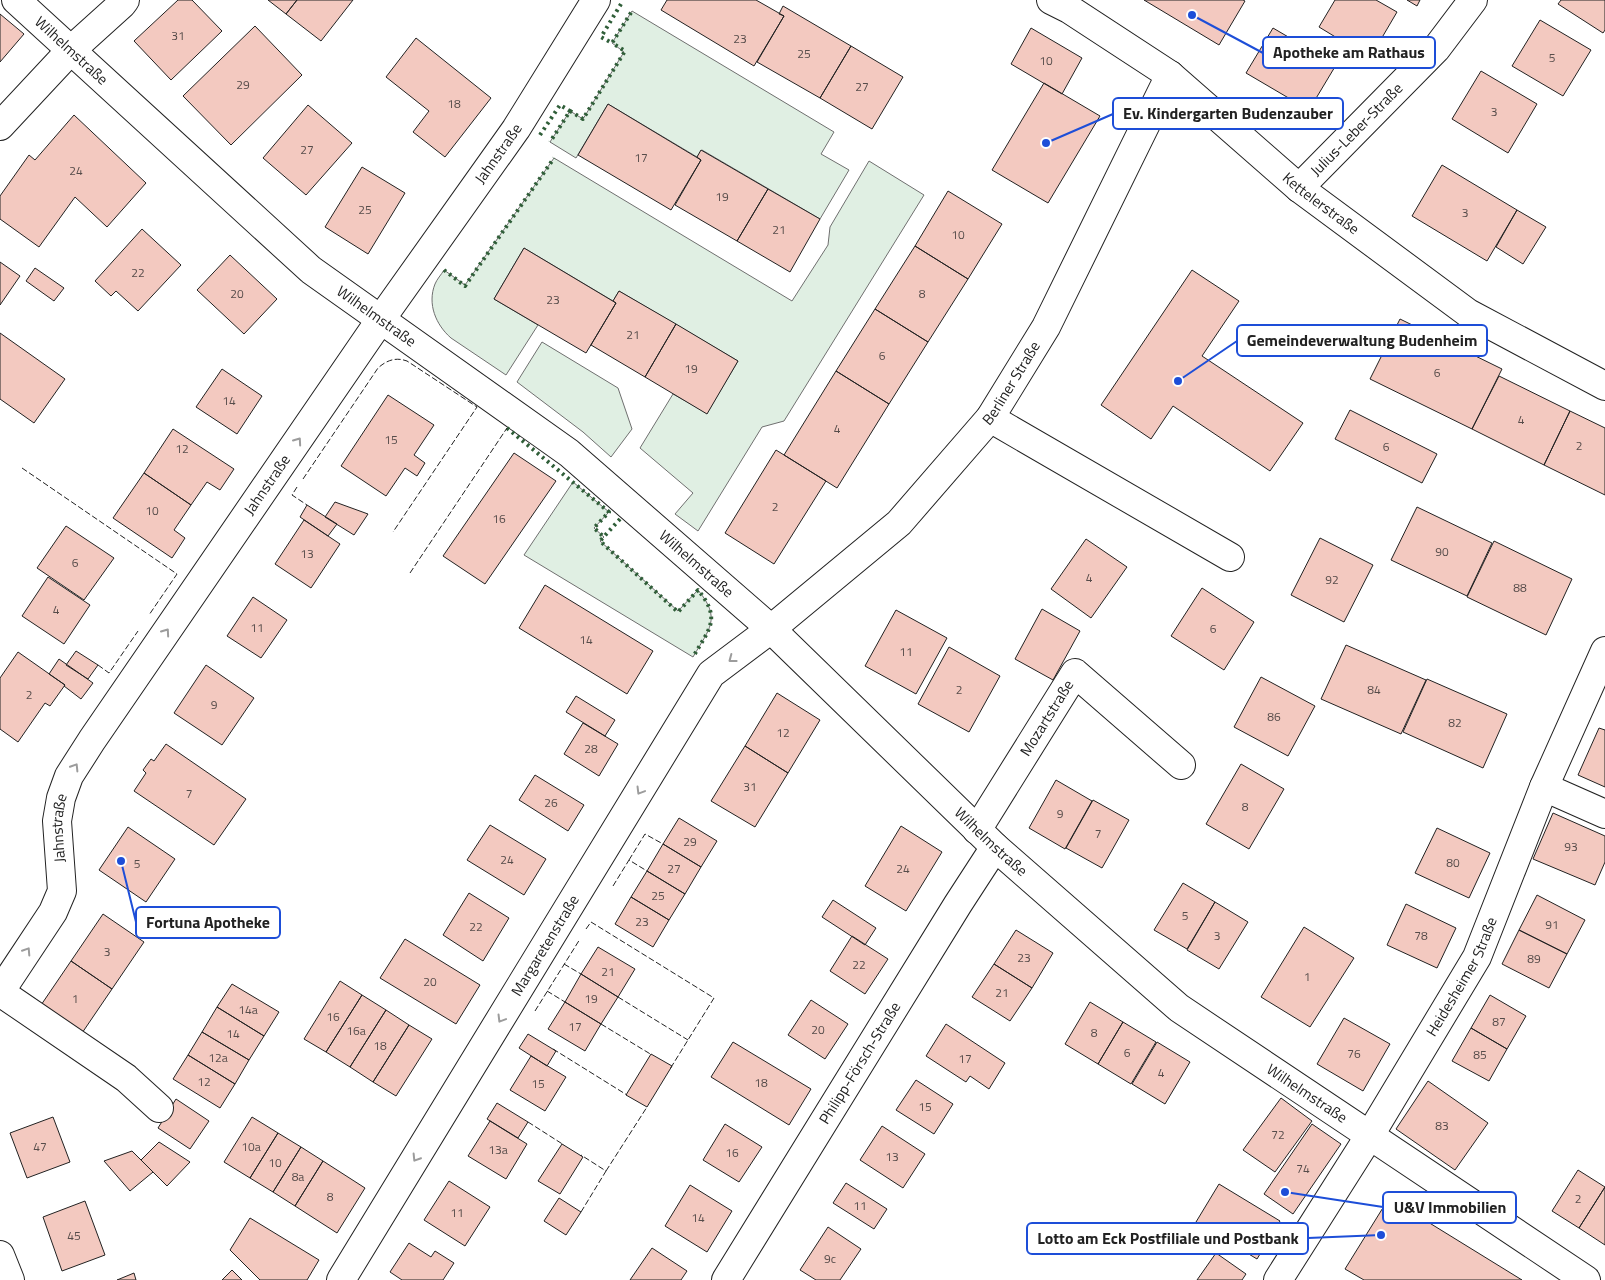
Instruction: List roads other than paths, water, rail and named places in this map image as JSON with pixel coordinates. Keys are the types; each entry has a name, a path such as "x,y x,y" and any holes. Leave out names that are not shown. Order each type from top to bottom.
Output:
{"street":[{"name":"Wilhelmstraße","path":"16,0 311,270 570,453 770,629 986,839 1179,1008 1586,1280"},
{"path":"0,126 70,51 125,0"},
{"name":"Jahnstraße","path":"0,992 53,912 62,891 57,821 68,776 381,320 516,129 596,0"},
{"name":"Julius-Leber-Straße","path":"1299,188 1436,49 1472,0"},
{"name":"Kettelerstraße","path":"1065,3 1170,75 1299,188 1468,313 1605,386"},
{"name":"Berliner Straße","path":"770,629 899,523 990,418 1046,327 1170,75"},
{"path":"990,418 1230,557"},
{"name":"Margaretenstraße","path":"341,1280 711,674 770,629"},
{"name":"Heidesheimer Straße","path":"1278,1280 1370,1135 1477,956 1544,787 1605,651"},
{"name":"Mozartstraße","path":"986,839 1075,673 1181,765"},
{"path":"1544,787 1605,814"},
{"name":"Philipp-Försch-Straße","path":"726,1280 958,904 986,839"},
{"path":"0,992 126,1078 159,1108"},
{"path":"0,1254 10,1280"}],"place":[{"name":"Apotheke am Rathaus","path":"1192,15"},
{"name":"Ev. Kindergarten Budenzauber","path":"1046,143"},
{"name":"Gemeindeverwaltung Budenheim","path":"1178,381"},
{"name":"Fortuna Apotheke","path":"121,861"},
{"name":"U&V Immobilien","path":"1285,1192"},
{"name":"Lotto am Eck Postfiliale und Postbank","path":"1381,1235"}]}
